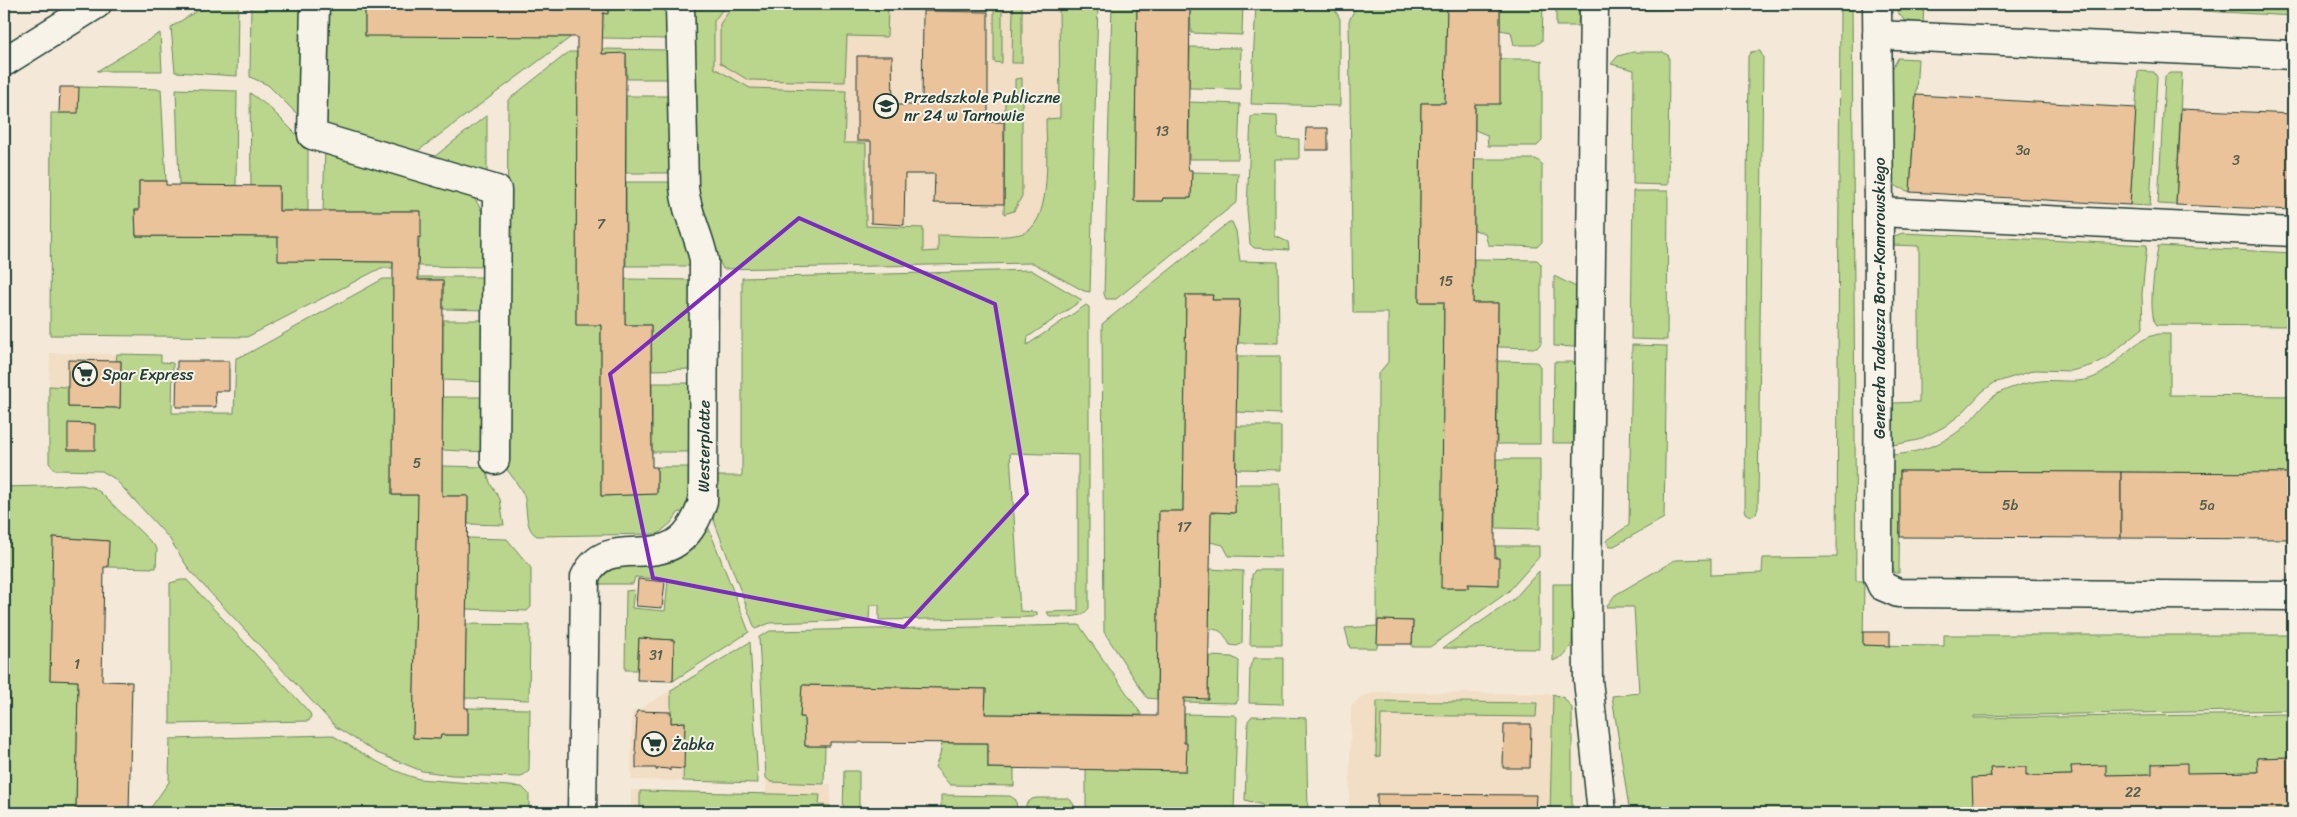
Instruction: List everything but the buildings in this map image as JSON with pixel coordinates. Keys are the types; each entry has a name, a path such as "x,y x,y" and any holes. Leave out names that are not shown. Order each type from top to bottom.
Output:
{"street":[{"path":"4,62 97,4"},
{"path":"316,4 312,135 497,190 495,460"},
{"name":"Westerplatte","path":"582,813 585,577 589,568 604,555 620,552 654,551 668,548 678,542 688,532 698,515 703,501 704,260 701,244 686,206 684,187 680,4"},
{"path":"1594,4 1587,594 1588,680 1602,813"},
{"name":"Generała Tadeusza Bora-Komorowskiego","path":"1877,4 1879,212 1878,577 1882,586 1898,593 2293,596"},
{"path":"1877,35 2293,55"},
{"path":"1879,212 2293,232"}],"highlighted area":[{"path":"799,218 995,304 1027,494 904,627 653,578 610,374"}],"shaded area":[{"name":"Przedszkole Publiczne nr 24 w Tarnowie","path":"699,4 1077,4 1066,258 724,262"},
{"path":"50,353 117,354 116,360 121,361 120,408 68,407 67,387 49,386"},
{"path":"671,690 670,711 685,722 683,781 631,780 632,713"},
{"path":"1377,692 1553,694 1564,698 1572,708 1572,813 1349,813 1351,706 1362,696"},
{"path":"766,778 771,782 831,784 830,813 631,813 631,790 766,793"}],"green space":[{"path":"208,4 238,4 237,76 175,72 171,27"},
{"path":"251,4 305,4 304,116 298,115 268,85 250,77"},
{"path":"326,4 369,4 369,8 365,8 365,35 571,37 411,156 324,130"},
{"path":"608,4 669,4 668,39 602,38 603,13 608,13"},
{"path":"692,4 722,4 725,6 714,21 714,68 750,88 846,91 844,143 866,143 866,226 923,228 923,252 938,251 938,235 1008,236 1026,232 1035,224 1041,212 1046,180 1046,119 1060,118 1059,4 1098,4 1090,292 1084,291 1033,263 723,269 694,204"},
{"path":"734,4 888,7 887,37 847,36 845,82 748,80 720,63 720,24"},
{"path":"994,4 1002,4 1002,63 994,62"},
{"path":"1013,4 1022,4 1022,63 1012,63"},
{"path":"1112,4 1137,4 1134,201 1191,198 1191,172 1238,173 1237,202 1116,299 1106,299 1104,294"},
{"path":"1190,4 1243,4 1242,35 1191,33"},
{"path":"1256,4 1332,4 1340,19 1340,106 1251,104"},
{"path":"1357,4 1447,4 1445,103 1421,103 1419,302 1444,302 1442,588 1468,588 1468,584 1499,585 1495,546 1539,546 1539,557 1508,592 1430,647 1412,647 1413,621 1378,620 1377,648 1350,648 1345,628 1377,626 1378,374 1388,362 1388,313 1353,313 1349,21"},
{"path":"1500,4 1543,4 1542,41 1536,45 1514,45 1511,32 1500,30"},
{"path":"1556,4 1579,4 1578,26 1556,26"},
{"path":"1618,4 1705,4 1705,9 1629,10"},
{"path":"1756,4 1852,4 1856,581 1864,581 1863,645 1944,646 1944,635 2293,635 2293,710 1974,716 1974,718 2293,714 2293,757 2257,758 2258,772 2106,775 2071,766 2072,775 2026,776 2025,767 1991,768 1991,777 1972,778 1982,813 1634,813 1629,808 1612,696 1639,693 1634,607 1606,607 1615,595 1675,560 1711,559 1711,575 1762,573 1763,558 1837,557 1840,8 1756,8"},
{"path":"1891,4 1924,4 1923,24 1904,20"},
{"path":"2169,4 2293,4 2293,16 2169,9"},
{"path":"160,33 162,71 97,71"},
{"path":"1190,47 1241,48 1240,89 1189,88"},
{"path":"602,49 669,50 669,79 627,79 626,54 602,54"},
{"path":"1760,51 1763,57 1758,508 1756,514 1751,516 1746,513 1745,509 1748,56 1751,52"},
{"path":"569,52 577,52 576,324 601,325 601,496 657,494 657,467 693,467 693,494 686,513 679,512 671,523 658,534 537,536 533,533 528,523 524,496 506,468 508,100"},
{"path":"1633,52 1663,52 1669,56 1668,185 1633,184 1634,70 1611,64 1618,56"},
{"path":"1898,58 1918,59 1910,192 1897,187 1891,178 1891,71"},
{"path":"1500,59 1533,59 1542,61 1542,141 1537,146 1488,146 1487,135 1475,130 1475,104"},
{"path":"2138,71 2154,72 2157,77 2150,206 2130,205"},
{"path":"2170,73 2182,73 2176,205 2158,204 2165,76"},
{"path":"1022,78 1022,196 1014,211 1004,214 1005,97 1015,97 1015,79"},
{"path":"79,87 161,89 166,181 139,181 139,210 135,210 136,236 278,237 279,261 393,262 393,268 381,268 247,337 50,335 51,113 59,113"},
{"path":"176,89 237,91 236,186 179,185"},
{"path":"250,93 269,107 308,146 308,211 279,211 279,186 251,186"},
{"path":"626,96 669,96 670,173 626,173"},
{"path":"1189,102 1240,104 1238,159 1189,159"},
{"path":"487,115 487,178 429,161"},
{"path":"1255,115 1277,116 1278,138 1299,139 1299,159 1275,159 1275,236 1288,242 1289,250 1254,248 1250,244 1247,209 1251,117"},
{"path":"325,147 471,195 482,211 486,229 485,267 418,266 420,211 323,211"},
{"path":"1474,159 1536,159 1542,164 1542,242 1537,247 1488,245 1485,233 1474,230"},
{"path":"626,182 670,182 675,216 694,266 626,266"},
{"path":"1633,191 1668,191 1667,340 1631,339"},
{"path":"1229,222 1232,222 1236,231 1240,261 1278,262 1279,343 1238,343 1240,300 1212,300 1212,295 1186,295 1183,511 1159,511 1157,699 1147,698 1104,632 1102,324"},
{"path":"1903,233 2147,245 2142,294 2143,328 2105,359 2093,365 2071,371 2035,370 1994,383 1944,427 1918,440 1893,445 1893,403 1919,402 1919,246 1891,245 1894,236"},
{"path":"2158,246 2293,253 2293,326 2157,325 2152,310 2152,299"},
{"path":"1474,259 1537,260 1541,264 1541,343 1537,348 1498,347 1498,303 1473,303"},
{"path":"1031,270 1082,300 1028,337 1027,345 1086,305 1089,307 1089,608 1086,612 1072,617 1050,617 1047,612 1078,611 1078,455 1010,453 1020,611 1037,612 1037,615 1033,617 879,620 879,605 870,605 869,620 770,623 755,629 710,510 714,476 742,476 742,278"},
{"path":"1554,276 1576,287 1575,347 1554,346"},
{"path":"418,277 488,277 488,310 443,309 443,280 418,280"},
{"path":"383,279 393,279 392,495 418,495 413,738 440,739 441,735 468,735 468,708 530,709 529,771 521,777 451,775 422,771 377,753 336,727 190,571 169,538 115,479 102,471 55,470 49,463 49,386 68,387 68,407 120,408 121,361 116,361 117,354 161,355 161,362 173,363 172,413 234,413 236,358 247,354"},
{"path":"625,279 695,280 694,369 652,370 651,325 625,325"},
{"path":"443,320 488,320 487,382 443,380"},
{"path":"2159,334 2170,334 2170,395 2293,396 2293,473 1900,471 1899,573 1895,573 1892,566 1892,455 1933,446 1951,436 1968,423 1991,398 2006,390 2036,382 2076,381 2097,376 2141,341"},
{"path":"1632,345 1667,346 1664,518 1614,546 1610,546 1606,541 1629,525"},
{"path":"1237,356 1280,356 1280,414 1236,412"},
{"path":"1497,361 1537,362 1540,367 1540,444 1497,444"},
{"path":"1554,362 1575,362 1574,443 1553,443"},
{"path":"652,383 694,383 693,452 652,452"},
{"path":"443,397 487,397 486,452 442,450"},
{"path":"1236,426 1281,426 1281,470 1236,469"},
{"path":"1496,459 1540,459 1540,529 1496,528"},
{"path":"442,466 485,467 491,485 500,499 504,525 468,524 468,496 442,496"},
{"path":"1235,484 1280,484 1281,557 1229,556 1223,545 1210,542 1211,512 1235,513"},
{"path":"82,485 94,488 100,492 154,545 157,549 156,568 108,567 108,541 54,537 50,680 78,681 76,813 4,813 4,487"},
{"path":"706,521 749,632 673,681 674,640 639,638 637,670 625,670 626,591 634,590 632,608 665,611 668,580 635,577 633,584 599,584 602,575 610,569 620,566 672,561 681,557 693,545"},
{"path":"467,538 507,539 531,568 531,607 527,611 466,609"},
{"path":"1210,569 1243,571 1242,643 1237,646 1230,645 1220,631 1209,629"},
{"path":"1255,570 1282,570 1282,645 1250,645 1252,575"},
{"path":"1539,571 1539,649 1443,648 1514,599"},
{"path":"187,580 310,713 309,721 170,724 170,583"},
{"path":"1553,584 1574,584 1572,644 1565,655 1553,661"},
{"path":"466,624 530,625 529,700 465,698"},
{"path":"1079,625 1142,715 985,714 986,689 802,685 800,717 804,717 805,746 825,746 824,784 771,782 766,778 759,637 770,631"},
{"path":"750,642 758,783 683,781 685,722 671,723 671,690"},
{"path":"1209,656 1232,657 1239,661 1238,700 1236,703 1184,702 1184,698 1208,698"},
{"path":"1254,658 1283,658 1283,704 1249,703 1250,666"},
{"path":"1553,694 1564,698 1572,708 1572,813 1550,813"},
{"path":"1377,701 1537,703 1536,717 1381,715 1380,756 1376,757"},
{"path":"1184,714 1234,715 1237,717 1234,813 1086,813 1086,769 1186,771"},
{"path":"1252,716 1306,718 1308,813 1265,813 1262,805 1245,800 1248,721"},
{"path":"332,735 385,766 419,779 522,787 529,794 529,813 147,813 169,782 170,739"},
{"path":"942,743 988,743 988,768 1014,769 1014,786 950,785 935,767"},
{"path":"844,771 859,771 859,813 843,813"},
{"path":"640,791 820,795 819,805 831,806 830,813 640,812"},
{"path":"941,795 1010,796 1016,800 1017,813 941,813"},
{"path":"1069,798 1074,805 1075,813 1026,813 1026,804 1032,799"}],"place":[{"name":"Przedszkole Publiczne nr 24 w Tarnowie","path":"886,106"},
{"name":"Spar Express","path":"85,374"},
{"name":"Żabka","path":"654,744"}]}
